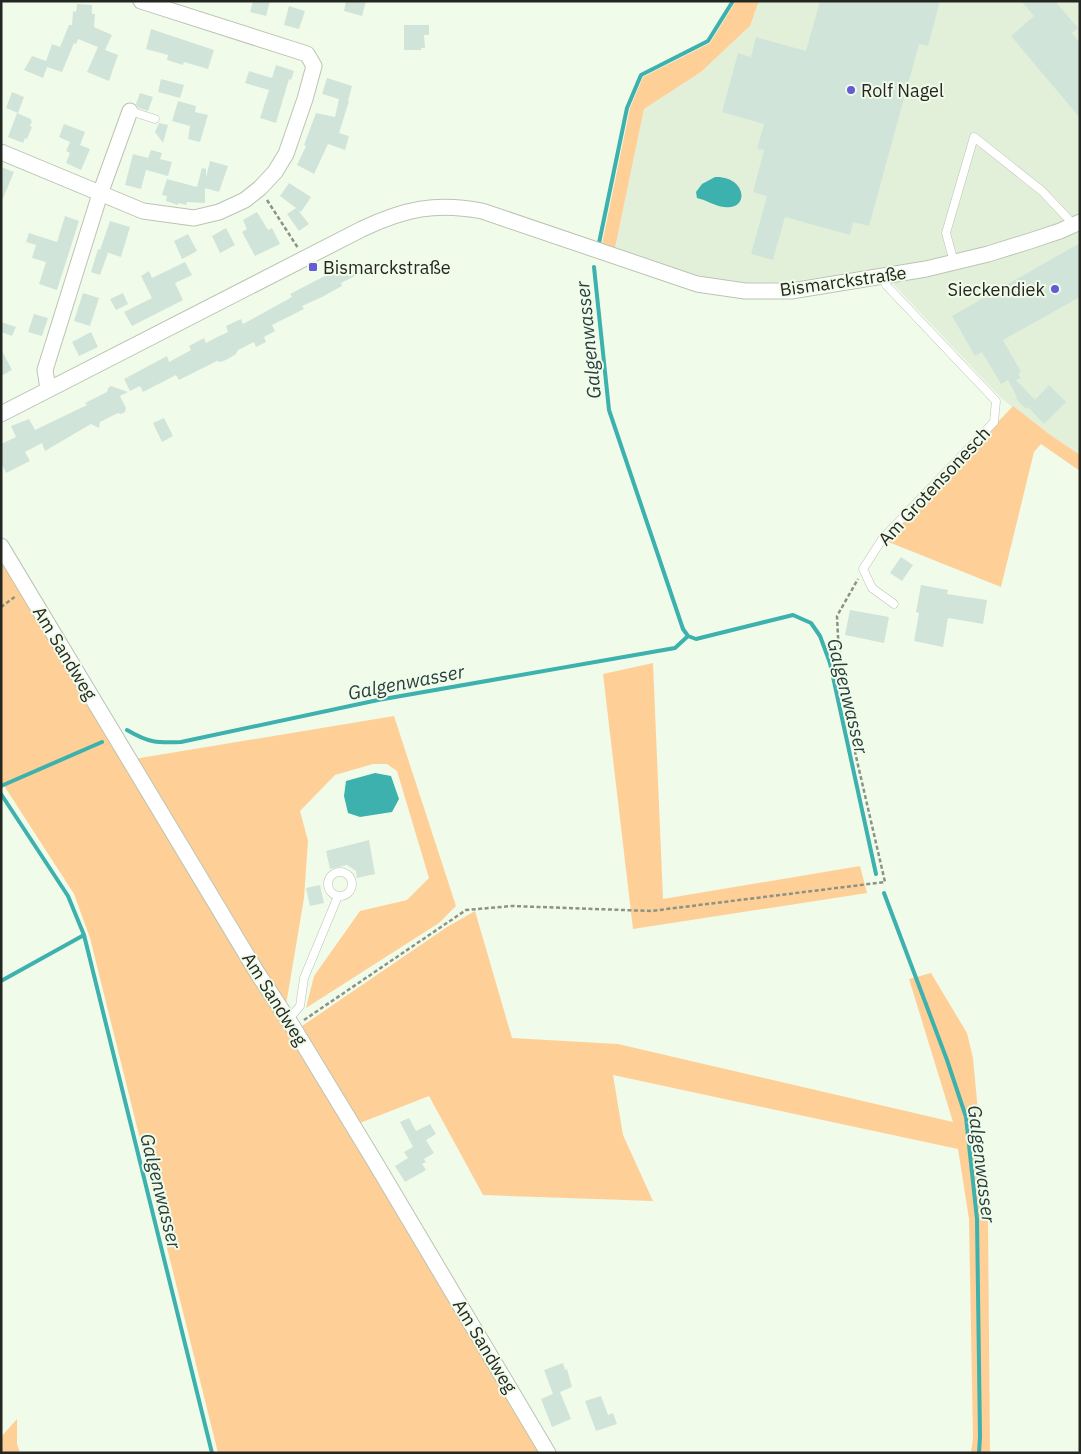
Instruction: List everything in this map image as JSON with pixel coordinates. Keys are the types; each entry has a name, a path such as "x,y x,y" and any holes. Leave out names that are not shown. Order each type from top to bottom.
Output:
{"street":[{"path":"1,152 143,211 194,218 219,212 245,200 275,172 286,154 314,66 307,54 141,1"},
{"path":"48,389 45,370 100,194 130,111"},
{"name":"Bismarckstraße","path":"1,414 368,226 398,214 430,207 449,206 482,211 697,284 745,291 791,291 883,277 954,262 1030,241 1077,224"},
{"name":"Am Sandweg","path":"1,546 258,974 380,1171 548,1453"}],"lane":[{"path":"130,111 155,119"},
{"path":"954,262 946,233 974,137 1042,191 1077,224"},
{"name":"Am Grotensonesch","path":"863,569 883,538 994,422 996,401 886,285 883,277"},
{"path":"863,569 872,588 894,604"},
{"path":"290,1024 300,1006 304,978 338,896"}],"path":[{"path":"260,188 304,259"},
{"path":"290,1024 466,910 512,906 651,911 885,882 856,752 838,637 837,616 863,569"},
{"path":"1,607 26,588"}],"shaded area":[{"path":"736,1 759,1 750,26 701,72 644,109 615,248 602,244 630,108 643,77 710,43"},
{"path":"759,1 1080,1 1080,455 1002,399 879,269 788,282 745,283 698,277 615,248 644,109 701,72 750,26"},
{"path":"1013,406 1080,455 1080,471 1041,444 1034,452 1001,587 886,541"},
{"path":"1,559 507,1391 539,1453 218,1453 90,938 74,894 1,781"},
{"path":"653,663 663,899 860,866 867,893 633,929 603,674"},
{"path":"394,716 456,906 439,923 306,1008 314,976 360,911 407,900 429,878 397,771 387,764 373,764 335,775 300,811 308,841 304,898 286,1005 134,759"},
{"path":"475,911 512,1038 618,1044 953,1122 909,979 931,973 967,1033 973,1058 988,1218 990,1453 971,1453 973,1438 969,1219 958,1149 613,1075 623,1135 653,1201 483,1195 429,1096 360,1123 302,1026 447,927"},
{"path":"17,1419 17,1444 20,1453 1,1453 1,1437"}],"water":[{"path":"715,177 726,178 739,187 741,199 738,204 732,207 724,207 697,198 696,192 702,184"},
{"path":"375,773 391,776 399,799 392,812 360,817 348,813 344,796 346,781"}],"building":[{"path":"253,1 270,1 266,16 250,12"},
{"path":"346,1 366,1 362,16 344,11"},
{"name":"Rolf Nagel","path":"820,1 940,1 928,46 919,44 869,226 853,222 850,235 785,217 773,260 751,254 767,196 753,192 764,150 757,149 764,124 722,112 738,53 751,57 756,37 806,51"},
{"path":"1021,1 1055,1 1078,28 1072,33 1080,43 1080,118 1011,36 1034,16"},
{"path":"77,4 92,5 92,14 95,14 94,27 112,35 105,50 118,55 109,81 87,72 98,47 78,39 76,44 74,43 62,72 47,67 43,78 24,70 32,56 46,61 52,44 60,47 69,25 72,25 73,11 76,12"},
{"path":"289,6 305,11 299,29 284,25"},
{"path":"404,25 429,25 429,35 424,35 425,48 421,48 421,50 404,50"},
{"path":"151,29 214,50 208,69 184,62 183,65 167,60 168,55 146,49"},
{"path":"276,65 294,71 291,80 289,79 276,123 260,118 269,90 245,83 249,71 272,78"},
{"path":"327,78 352,86 339,133 349,136 345,150 328,144 314,174 297,165 306,146 304,145 316,113 335,117 339,99 322,94"},
{"path":"161,79 184,85 180,98 158,92"},
{"path":"12,92 24,97 18,113 6,108"},
{"path":"140,93 153,97 148,111 139,108 136,104"},
{"path":"178,101 196,106 195,112 208,115 200,142 188,139 190,126 172,121"},
{"path":"17,113 32,121 30,126 32,127 27,139 25,138 23,143 8,137"},
{"path":"159,123 168,125 163,143 155,132"},
{"path":"64,124 85,132 80,145 90,149 81,170 66,163 70,153 66,151 70,142 59,137"},
{"path":"151,150 162,153 160,159 172,162 168,176 146,170 141,189 125,185 133,154 148,158"},
{"path":"210,161 228,166 219,192 205,188 205,203 187,202 186,205 178,203 178,205 166,201 167,196 162,195 167,179 197,187 202,168 206,169 206,178"},
{"path":"1,167 14,172 1,203"},
{"path":"289,183 311,197 301,212 298,210 309,224 299,231 287,214 296,208 280,196"},
{"path":"257,212 268,230 272,228 280,244 255,256 242,232 247,229 243,220"},
{"path":"65,216 79,221 57,290 39,284 46,262 32,258 36,245 26,242 29,233 57,242"},
{"path":"110,221 130,227 121,257 100,250"},
{"path":"226,228 235,245 220,253 212,236"},
{"path":"188,234 197,251 182,259 174,241"},
{"path":"1080,243 1080,297 1003,340 1021,372 1018,374 1021,378 1016,380 1035,400 1049,385 1066,402 1044,424 1028,407 1026,409 1016,399 1017,397 1008,380 1001,384 982,352 975,356 952,316"},
{"path":"98,249 108,253 100,275 91,272"},
{"path":"185,262 192,275 175,283 183,300 132,326 124,312 152,298 141,276 149,271 152,278"},
{"path":"350,263 357,275 341,283 342,286 302,306 304,309 272,325 275,331 264,337 266,342 256,347 254,342 238,350 236,354 226,360 217,361 179,380 176,375 143,392 140,386 130,391 124,379 167,356 169,362 191,350 189,346 204,338 206,343 228,332 226,326 241,319 243,324 292,297 290,294"},
{"path":"83,293 99,298 90,326 74,321"},
{"path":"123,293 128,304 116,310 110,299"},
{"path":"34,314 48,318 42,336 28,332"},
{"path":"1,322 16,327 12,336 1,332"},
{"path":"91,332 98,347 79,356 72,342"},
{"path":"1,349 12,370 1,376"},
{"path":"111,386 128,392 120,396 126,408 125,412 118,413 100,422 99,428 91,424 45,451 42,443 25,452 30,461 6,473 1,462 1,444 16,437 11,426 29,419 35,430 87,405 85,403 107,392"},
{"path":"164,418 173,436 162,442 153,423"},
{"path":"901,557 913,565 902,581 890,573"},
{"path":"921,585 948,590 947,594 987,600 983,624 948,618 943,647 914,641 919,613 916,612"},
{"path":"850,610 889,617 884,643 845,635"},
{"path":"369,840 375,874 357,878 356,871 347,865 330,869 326,851"},
{"path":"320,885 324,903 310,906 306,888"},
{"path":"409,1118 416,1131 430,1124 436,1134 426,1140 434,1153 424,1159 426,1162 422,1164 426,1170 405,1182 395,1166 408,1158 404,1152 413,1147 400,1122"},
{"path":"563,1363 565,1370 567,1369 572,1387 560,1392 571,1419 552,1427 541,1399 553,1394 544,1370"},
{"path":"601,1396 608,1415 613,1413 617,1424 596,1431 585,1401"}],"waterway":[{"name":"Galgenwasser","path":"599,243 627,108 641,75 708,41 733,1"},
{"name":"Galgenwasser","path":"594,267 609,410 683,629 688,636 696,639 793,615 811,623 820,636 830,663 876,874"},
{"name":"Galgenwasser","path":"127,730 141,738 153,741 181,742 378,700 675,648 688,636"},
{"name":"Galgenwasser","path":"1,786 102,742"},
{"name":"Galgenwasser","path":"1,794 68,896 84,935 212,1453"},
{"name":"Galgenwasser","path":"884,893 947,1060 966,1117 977,1219 979,1453"},
{"name":"Galgenwasser","path":"1,981 84,935"}],"place":[{"name":"Rolf Nagel","path":"851,90"},
{"name":"Bismarckstraße","path":"313,267"},
{"name":"Sieckendiek","path":"1055,289"}]}
